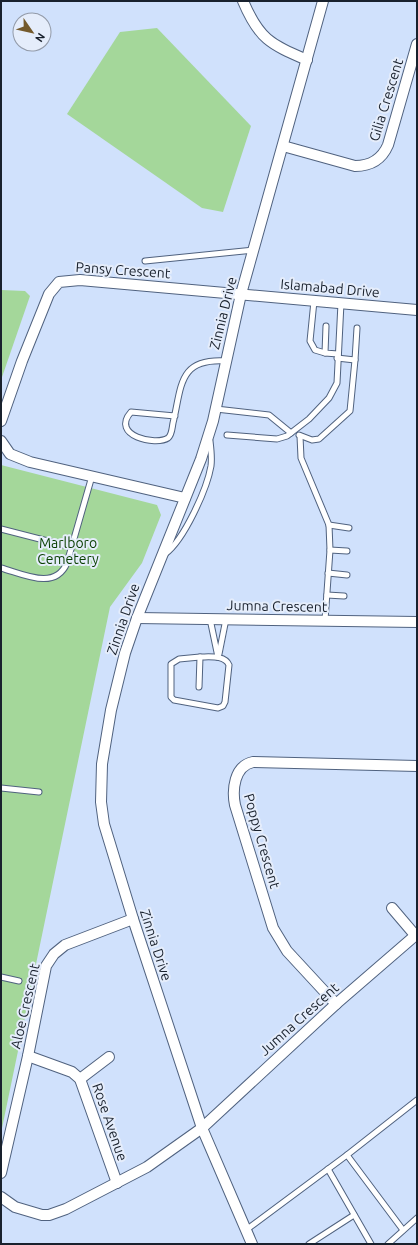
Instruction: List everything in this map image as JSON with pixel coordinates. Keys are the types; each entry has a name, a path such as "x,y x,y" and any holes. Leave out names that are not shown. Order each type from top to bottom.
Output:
{"street":[{"path":"243,1 252,22 263,36 280,49 307,60"},
{"name":"Zinnia Drive","path":"252,1244 202,1128 133,919 104,824 100,784 113,703 125,653 137,618 209,434 216,409 241,294 323,1"},
{"name":"Gilia Crescent","path":"283,146 355,166 364,166 380,158 388,146 417,44"},
{"name":"Pansy Crescent","path":"1,421 46,299 52,289 59,282 80,280 241,294"},
{"name":"Islamabad Drive","path":"241,294 417,310"},
{"path":"1,440 6,450 16,457 185,498"},
{"name":"Jumna Crescent","path":"137,618 417,622"},
{"name":"Poppy Crescent","path":"336,1004 287,951 273,928 235,805 233,795 235,780 245,766 252,762 417,766"},
{"path":"392,908 416,934"},
{"name":"Aloe Crescent","path":"1,1173 28,1056 46,966 50,959 65,945 133,919"},
{"name":"Jumna Crescent","path":"202,1128 336,1004 416,934"},
{"name":"Rose Avenue","path":"28,1056 72,1072 80,1079 117,1183"},
{"path":"80,1079 109,1057"},
{"path":"1,1197 15,1207 42,1215 49,1215 66,1209 147,1167 202,1128"}],"lane":[{"path":"146,261 254,250"},
{"path":"314,301 310,341 315,350 355,360"},
{"path":"227,435 277,439 293,432 329,398 336,383 341,303"},
{"path":"325,353 326,326"},
{"path":"216,409 269,415 300,436 312,440 319,439 350,411 357,328"},
{"path":"175,416 131,412 125,422 126,429 128,433 134,436 155,441 162,440 170,435 175,416 182,382 194,366 202,362 212,360 226,361"},
{"path":"161,557 172,549 184,533 209,475 212,458 209,434"},
{"path":"300,436 301,458 330,524 330,550 325,620"},
{"path":"1,568 51,580 59,575 64,568 71,548 92,476"},
{"path":"330,524 349,528"},
{"path":"1,529 71,548"},
{"path":"330,550 347,551"},
{"path":"328,573 346,575"},
{"path":"326,595 344,596"},
{"path":"210,619 218,657"},
{"path":"218,657 226,619"},
{"path":"199,686 200,657"},
{"path":"200,657 218,657 226,659 229,665 225,702 223,706 218,708 174,700 170,695 172,664 179,659 200,657"},
{"path":"1,788 39,792"},
{"path":"1,977 19,981"},
{"path":"246,1230 328,1170 417,1100"},
{"path":"347,1155 403,1230"},
{"path":"328,1170 371,1244"},
{"path":"309,1244 354,1215"},
{"path":"388,1244 417,1218"}],"green space":[{"path":"157,28 251,126 223,212 202,208 67,114 120,32"},
{"path":"1,290 25,291 30,296 1,380"},
{"name":"Marlboro Cemetery","path":"1,465 157,505 161,515 142,563 110,607 1,1133"}]}
